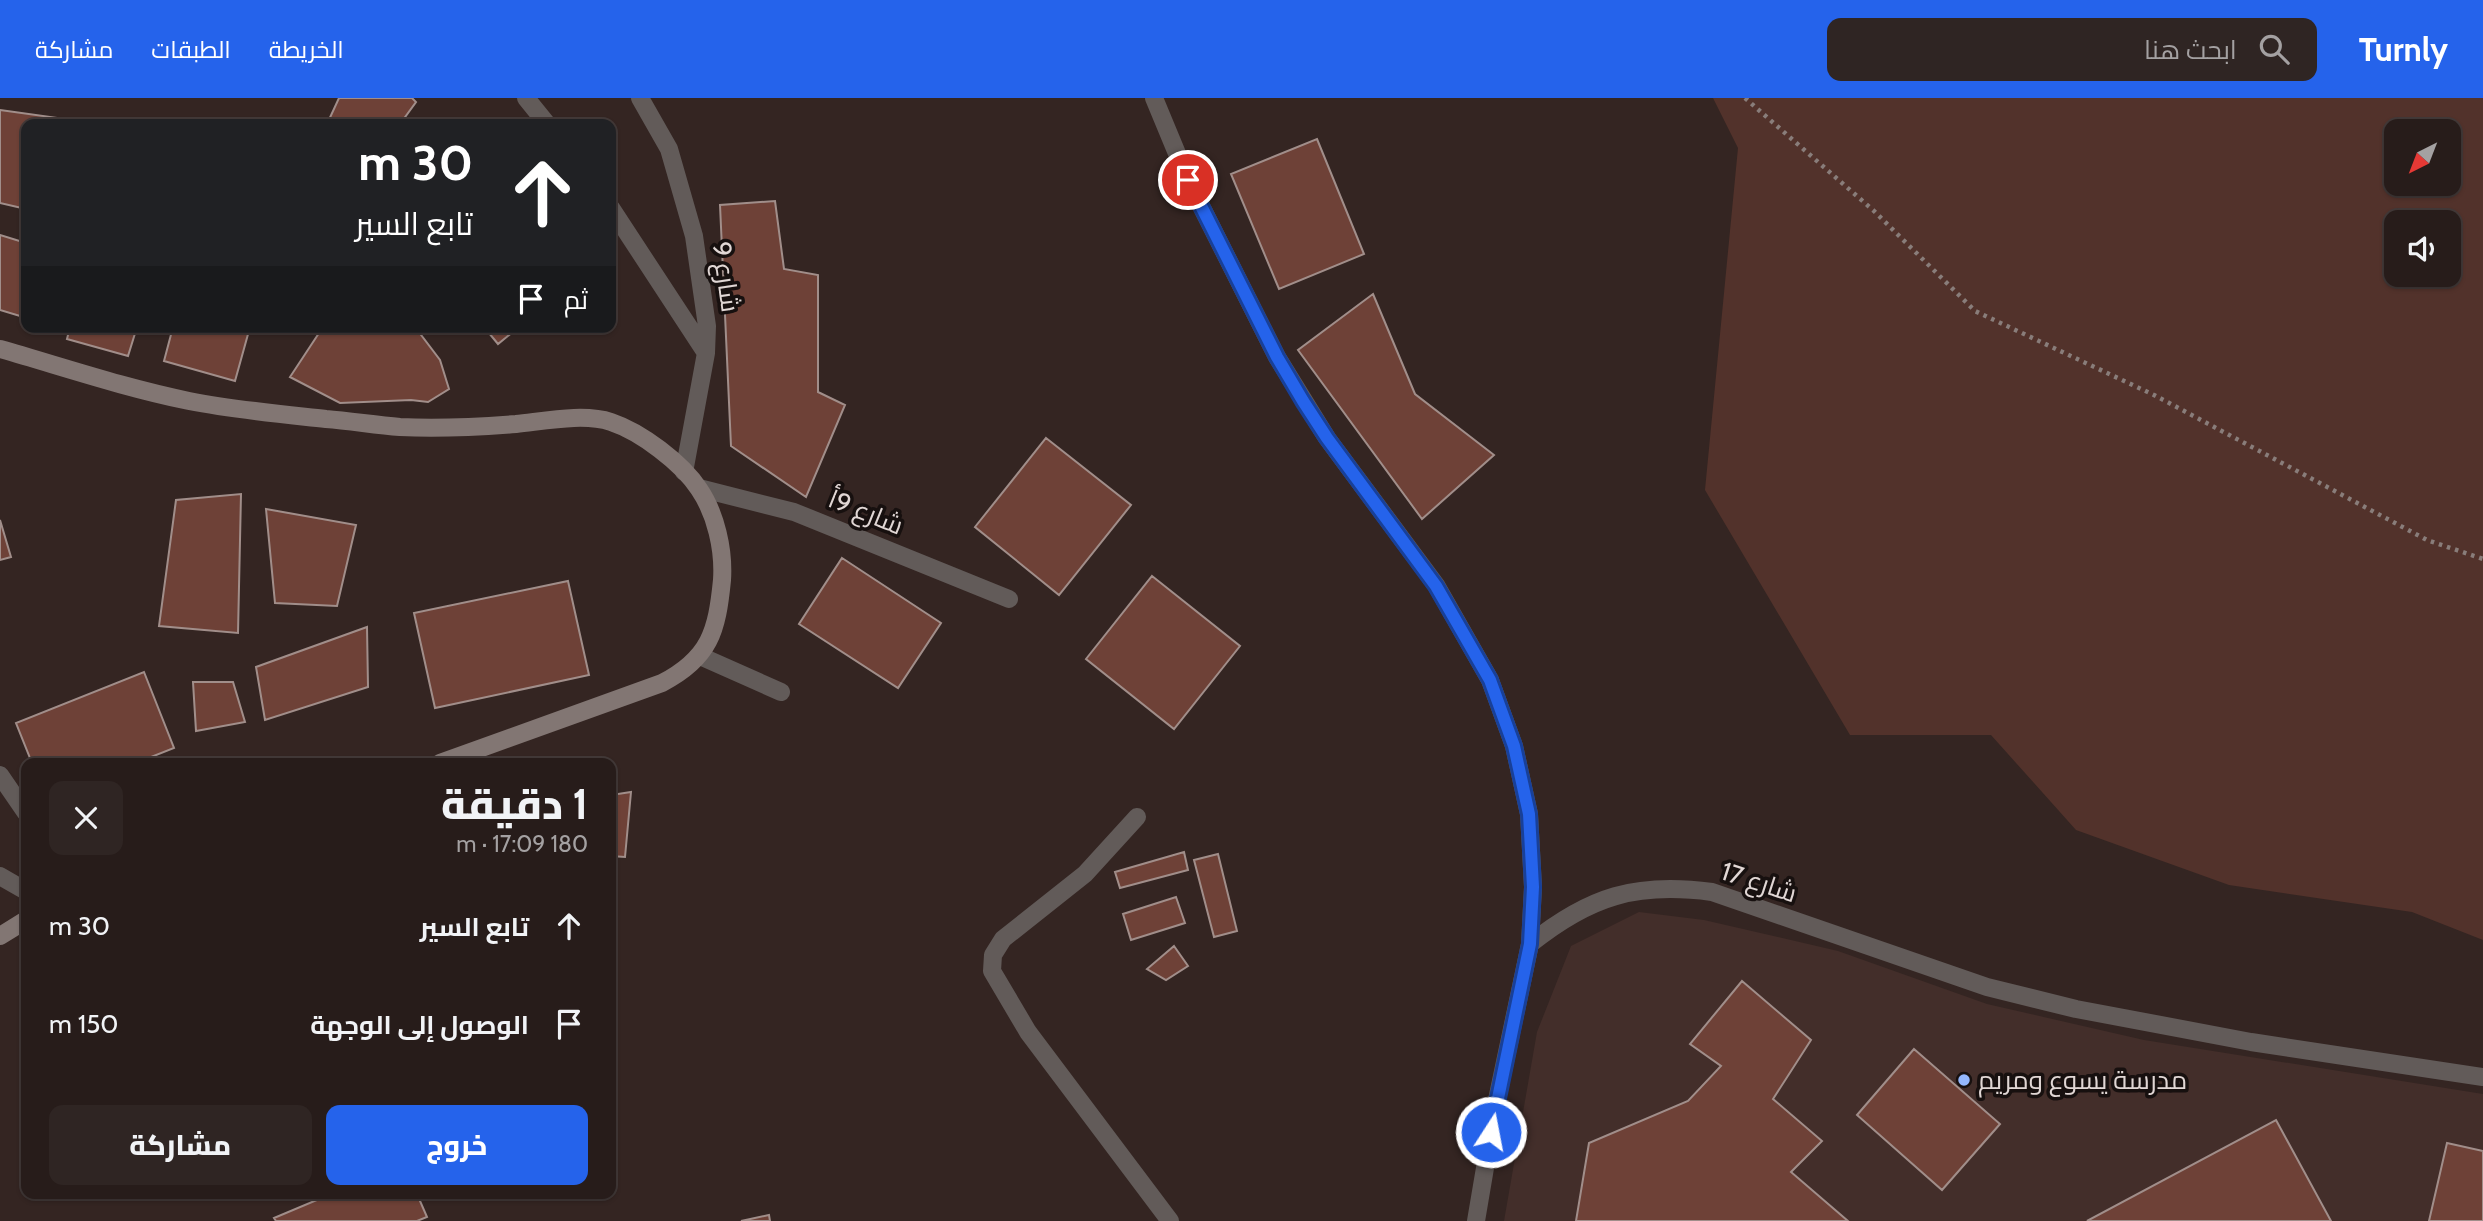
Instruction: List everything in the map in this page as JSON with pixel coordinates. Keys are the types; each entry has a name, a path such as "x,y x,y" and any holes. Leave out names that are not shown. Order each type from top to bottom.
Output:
{"street":[{"path":"526,98 543,119"},
{"name":"شارع 9","path":"640,98 669,149 694,236 707,326 706,353 684,472"},
{"path":"1154,98 1188,180 1277,357 1327,438 1436,586 1490,680 1514,746 1529,814 1533,887 1530,944 1495,1109 1476,1221"},
{"path":"616,216 706,353"},
{"path":"0,349 105,381 190,401 261,413 400,427 451,427 572,418 610,421 647,441 684,472 699,488 714,518 723,565 716,624 700,656 682,672 662,683 453,758"},
{"name":"شارع 9أ","path":"699,488 794,512 1009,599"},
{"path":"700,656 780,692"},
{"path":"0,775 21,806"},
{"path":"1137,817 1085,874 1003,939 993,955 992,971 1028,1032 1170,1221"},
{"path":"0,876 21,888"},
{"name":"شارع 17","path":"1530,944 1556,923 1584,907 1615,896 1647,889 1680,888 1712,892 1987,987 2117,1018 2251,1042 2483,1077"},
{"path":"0,936 21,923"}],"path":[{"path":"1745,98 1874,211 1975,311 2154,395 2427,540 2483,559"}],"shaded area":[{"path":"1713,98 2483,98 2483,940 2412,912 2229,885 2076,830 1991,735 1850,735 1705,490 1738,148"},
{"name":"مدرسة يسوع ومريم","path":"1639,912 1704,920 1838,951 1987,1004 2144,1040 2483,1094 2483,1221 1504,1221 1537,1032 1571,946"}],"building":[{"path":"339,98 412,98 416,102 404,119 329,119"},
{"path":"0,110 65,119 21,119 21,208 0,203"},
{"path":"1317,139 1364,254 1279,289 1231,174"},
{"path":"775,201 784,269 818,275 818,392 845,405 806,497 731,446 720,205"},
{"path":"0,235 21,241 21,312 20,316 0,310"},
{"path":"1373,294 1415,394 1494,455 1422,519 1298,350"},
{"path":"68,333 135,333 128,356 67,339"},
{"path":"171,333 248,333 235,381 164,361"},
{"path":"319,333 420,333 440,360 449,389 428,402 411,400 340,403 290,377"},
{"path":"489,333 512,333 498,344"},
{"path":"1046,438 1131,505 1059,595 975,527"},
{"path":"241,494 238,633 159,626 176,500"},
{"path":"266,509 356,525 337,606 275,603"},
{"path":"0,520 11,557 0,560"},
{"path":"842,558 941,623 898,688 799,624"},
{"path":"1152,576 1240,646 1174,729 1086,659"},
{"path":"568,581 589,675 435,708 414,613"},
{"path":"367,627 368,687 265,720 256,667"},
{"path":"144,672 174,748 149,758 30,758 16,723"},
{"path":"193,682 233,682 245,722 196,731"},
{"path":"631,792 625,857 616,856 616,794"},
{"path":"1184,852 1188,870 1120,888 1115,872"},
{"path":"1218,854 1237,931 1214,937 1194,860"},
{"path":"1176,897 1185,923 1131,940 1123,914"},
{"path":"1174,946 1188,966 1166,980 1147,969"},
{"path":"1742,981 1811,1040 1773,1099 1822,1141 1791,1172 1848,1221 1576,1221 1589,1143 1688,1101 1721,1066 1690,1044"},
{"path":"1914,1049 2000,1124 1942,1190 1857,1115"},
{"path":"2276,1120 2331,1221 2087,1221"},
{"path":"2447,1143 2483,1151 2483,1221 2429,1221"},
{"path":"319,1199 419,1199 427,1217 417,1221 276,1221 274,1218"},
{"path":"769,1215 770,1221 741,1221"}],"place":[{"name":"مدرسة يسوع ومريم","path":"1964,1080"}],"route":[{"path":"1188,180 1277,357 1303,401 1327,438 1436,586 1490,680 1514,746 1529,814 1533,887 1530,944 1491,1132"}]}
